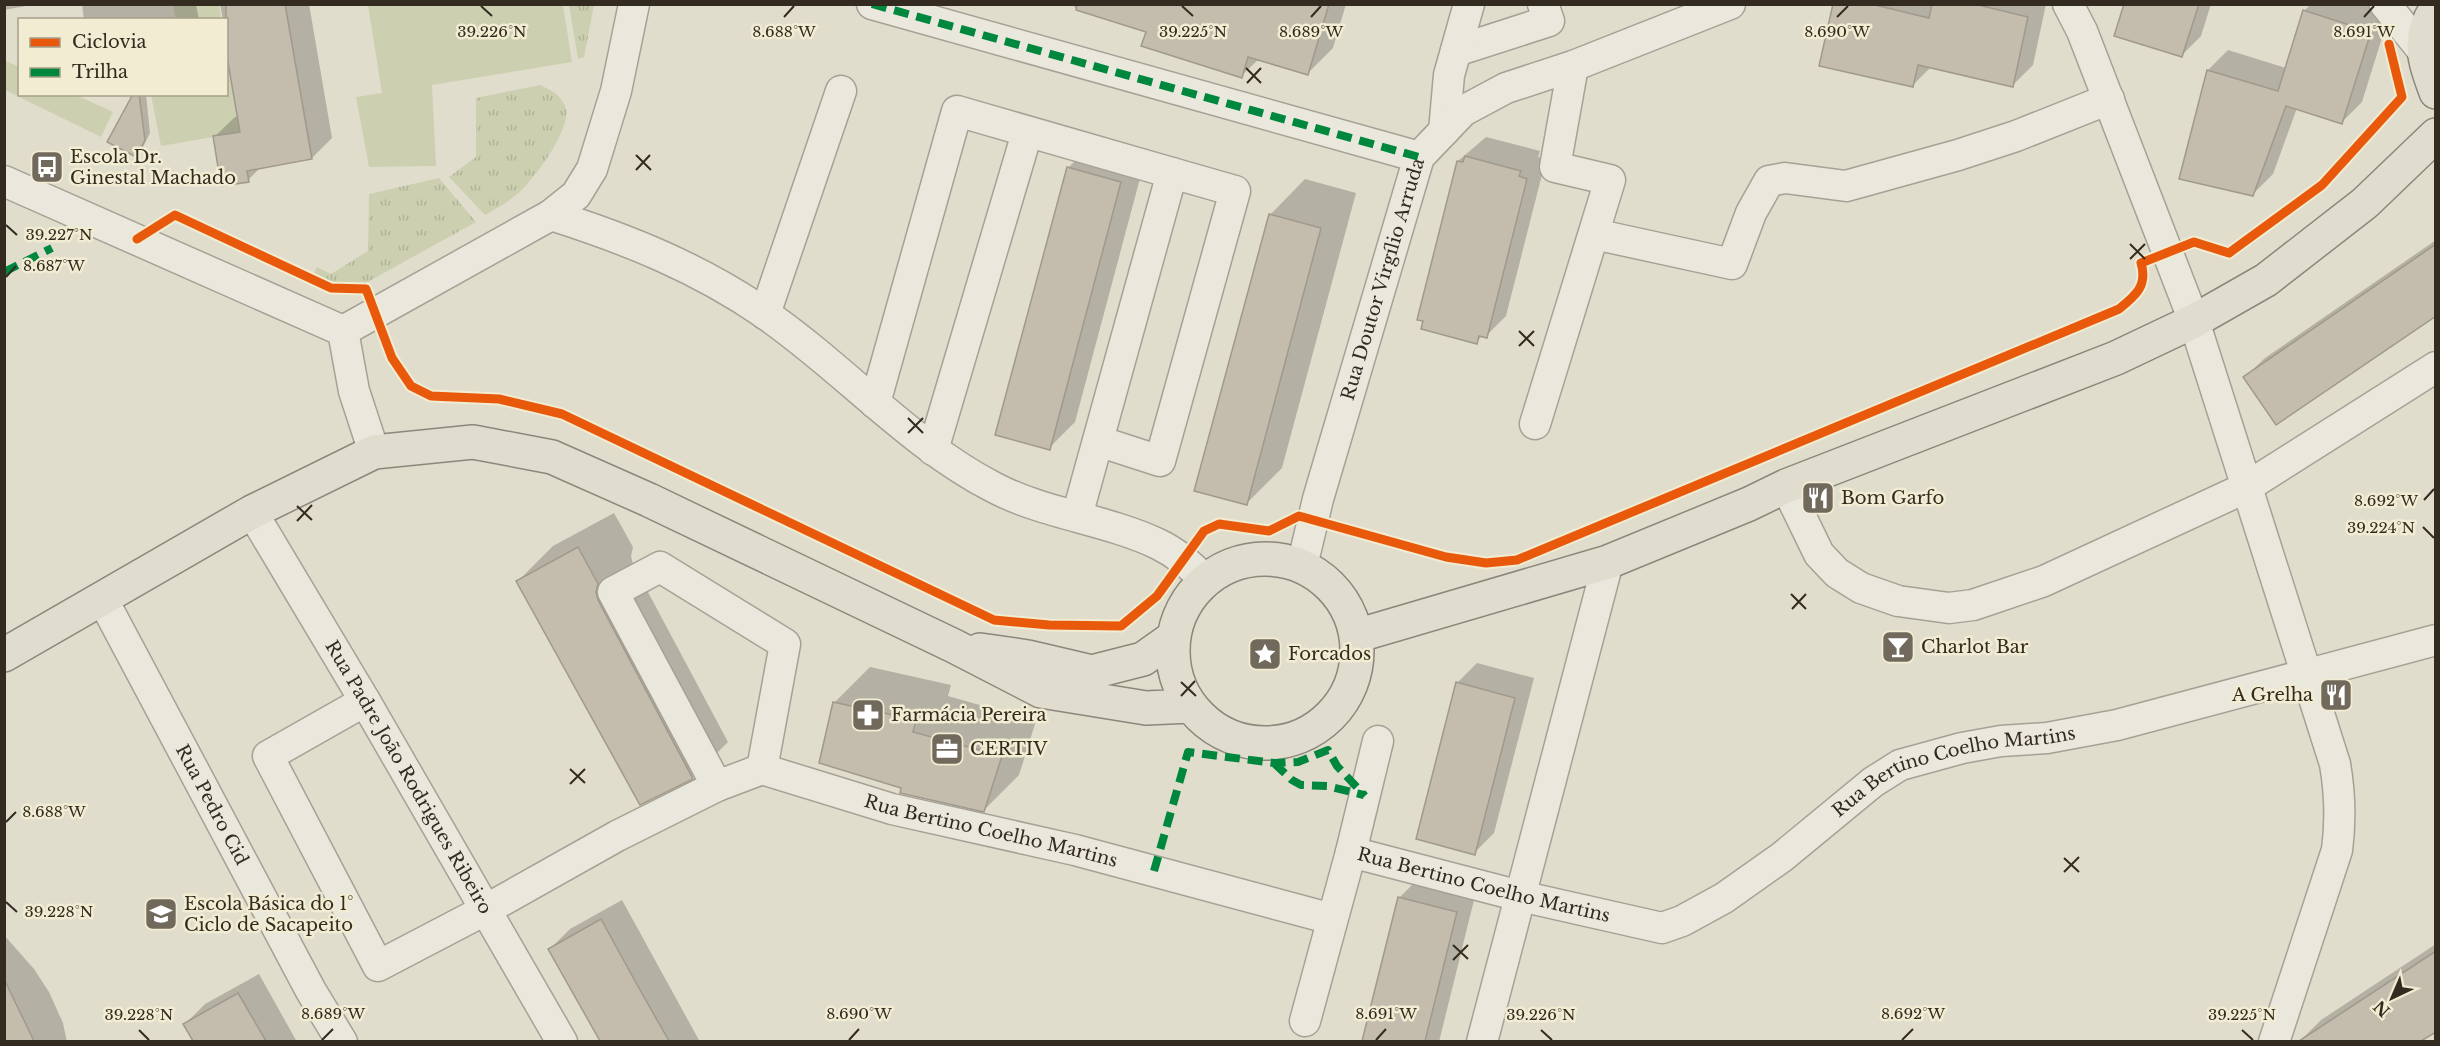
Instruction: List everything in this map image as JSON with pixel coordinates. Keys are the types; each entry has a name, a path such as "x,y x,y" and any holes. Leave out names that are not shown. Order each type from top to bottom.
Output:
{"main road":[{"path":"2436,9 2428,20 2423,51 2436,92"},
{"path":"1356,636 1608,562 1749,504 1786,486 2116,358 2194,321 2266,279 2365,204 2436,135"},
{"path":"4,655 103,600 252,512 374,452 473,442 552,457 649,500 954,646 1041,691 1146,708 1191,705"},
{"path":"1269,558 1302,566 1328,583 1347,607 1356,636 1356,667 1346,696 1327,720 1301,736 1271,743 1241,740 1213,727 1191,705 1175,673 1173,637 1184,605 1205,580 1235,563 1269,558"},
{"path":"954,646 1028,657 1092,672 1143,658 1173,637"}],"street":[{"path":"343,331 551,215 576,195 592,169 616,91 634,4"},
{"path":"872,4 1419,157"},
{"path":"1444,131 1449,75 1469,4"},
{"path":"1456,51 1548,21 1543,4"},
{"name":"Rua Doutor Virgílio Arruda","path":"1302,566 1321,488 1419,157 1463,111 1506,88 1573,66 1730,4"},
{"path":"2068,4 2082,31 2194,321 2245,488 2335,764 2340,795 2337,850 2274,1041"},
{"path":"2385,4 2423,51"},
{"path":"1535,424 1610,180 1555,168 1573,66"},
{"path":"765,314 841,91"},
{"path":"1594,234 1732,264 1751,213 1769,181 1785,178 1846,186 1977,149 2109,99"},
{"path":"875,402 957,111 1235,191 1160,461 1098,441"},
{"path":"933,450 1027,133"},
{"path":"1077,516 1172,173"},
{"path":"4,181 343,331"},
{"path":"551,215 653,250 732,292 765,314 933,450 997,489 1030,503 1077,516 1158,544 1183,559 1205,580"},
{"path":"343,331 354,391 374,452"},
{"path":"1786,486 1819,555 1837,573 1861,588 1898,602 1949,608 1973,605 2044,581 2245,488 2436,367"},
{"name":"Rua Padre João Rodrigues Ribeiro","path":"252,512 487,909 562,1041"},
{"path":"1482,1041 1608,562"},
{"path":"365,701 268,756 378,966 487,909 617,836 717,786 762,769 785,644 660,567 614,592 717,786"},
{"name":"Rua Pedro Cid","path":"103,600 311,991 342,1041"},
{"name":"Rua Bertino Coelho Martins","path":"762,769 892,809 1075,850 1332,919 1351,852 1520,896 1662,927 1682,921 1732,893 1782,857 1873,782 1900,765 1931,755 1982,745 2047,738 2117,725 2436,640"},
{"path":"1351,852 1378,741"},
{"path":"1305,1022 1332,919"}],"green space":[{"path":"173,5 219,5 221,18 176,18"},
{"path":"368,5 563,5 572,62 432,85 436,166 369,167 356,97 382,93"},
{"path":"569,5 594,5 584,57 578,59"},
{"path":"228,56 241,132 161,146 151,96 228,96"},
{"path":"4,60 18,67 18,96 78,96 113,112 101,137 5,90"},
{"path":"540,85 562,100 566,109 563,130 549,155 523,189 509,201 485,215 449,177 476,157 476,98"},
{"path":"439,178 476,222 364,284 337,286 312,277 317,267 331,274 368,251 369,194"}],"building":[{"path":"226,4 285,4 312,159 247,171 249,182 221,186 213,136 240,132 228,63 228,18 226,18"},
{"path":"1077,4 1329,4 1308,75 1248,57 1242,78 1141,46 1146,32 1076,10"},
{"path":"1833,4 1871,4 1929,18 1932,4 1974,4 2028,17 2013,87 1918,65 1913,87 1819,66"},
{"path":"2124,4 2199,4 2182,57 2114,36"},
{"path":"2303,10 2371,32 2342,124 2286,106 2253,196 2179,179 2207,70 2278,91"},
{"path":"132,96 139,96 145,140 136,157 107,142"},
{"path":"1465,156 1521,171 1519,176 1527,179 1487,338 1479,336 1477,344 1421,329 1423,321 1417,320 1457,161 1463,162"},
{"path":"1067,167 1121,182 1050,450 995,435"},
{"path":"1269,214 1321,228 1247,505 1194,491"},
{"path":"2436,244 2436,316 2276,425 2243,377"},
{"path":"578,547 598,584 596,592 598,600 693,779 640,805 516,581"},
{"path":"1456,682 1515,698 1475,855 1416,839"},
{"path":"833,702 916,720 913,732 1002,756 984,812 900,793 901,788 819,763"},
{"path":"1398,897 1457,912 1425,1041 1362,1041"},
{"path":"601,919 669,1041 600,1041 548,949"},
{"path":"2436,951 2436,1032 2421,1041 2299,1041"},
{"path":"4,979 34,1041 4,1041"},
{"path":"238,993 266,1041 193,1041 183,1024"}],"marked path":[{"path":"872,4 1419,157"},
{"path":"4,272 52,248"},
{"path":"1154,871 1188,752 1274,763 1298,762 1328,750 1337,766 1365,796"},
{"path":"1274,763 1292,780 1301,785 1327,786 1364,795"}],"cycle path":[{"path":"137,239 175,215 331,288 366,289 392,358 411,386 431,396 499,399 562,414 994,620 1049,625 1121,626 1157,596 1204,531 1219,524 1269,531 1299,516 1446,557 1486,563 1517,560 2119,309 2139,290 2143,278 2141,263 2194,242 2229,253 2322,185 2402,97 2389,44"}],"place":[{"name":"Escola Dr. Ginestal Machado","path":"47,167"},
{"name":"Bom Garfo","path":"1818,498"},
{"name":"Charlot Bar","path":"1898,647"},
{"name":"Forcados","path":"1265,654"},
{"name":"A Grelha","path":"2336,695"},
{"name":"Farmácia Pereira","path":"868,715"},
{"name":"CERTIV","path":"947,749"},
{"name":"Escola Básica do 1° Ciclo de Sacapeito","path":"161,914"}]}
